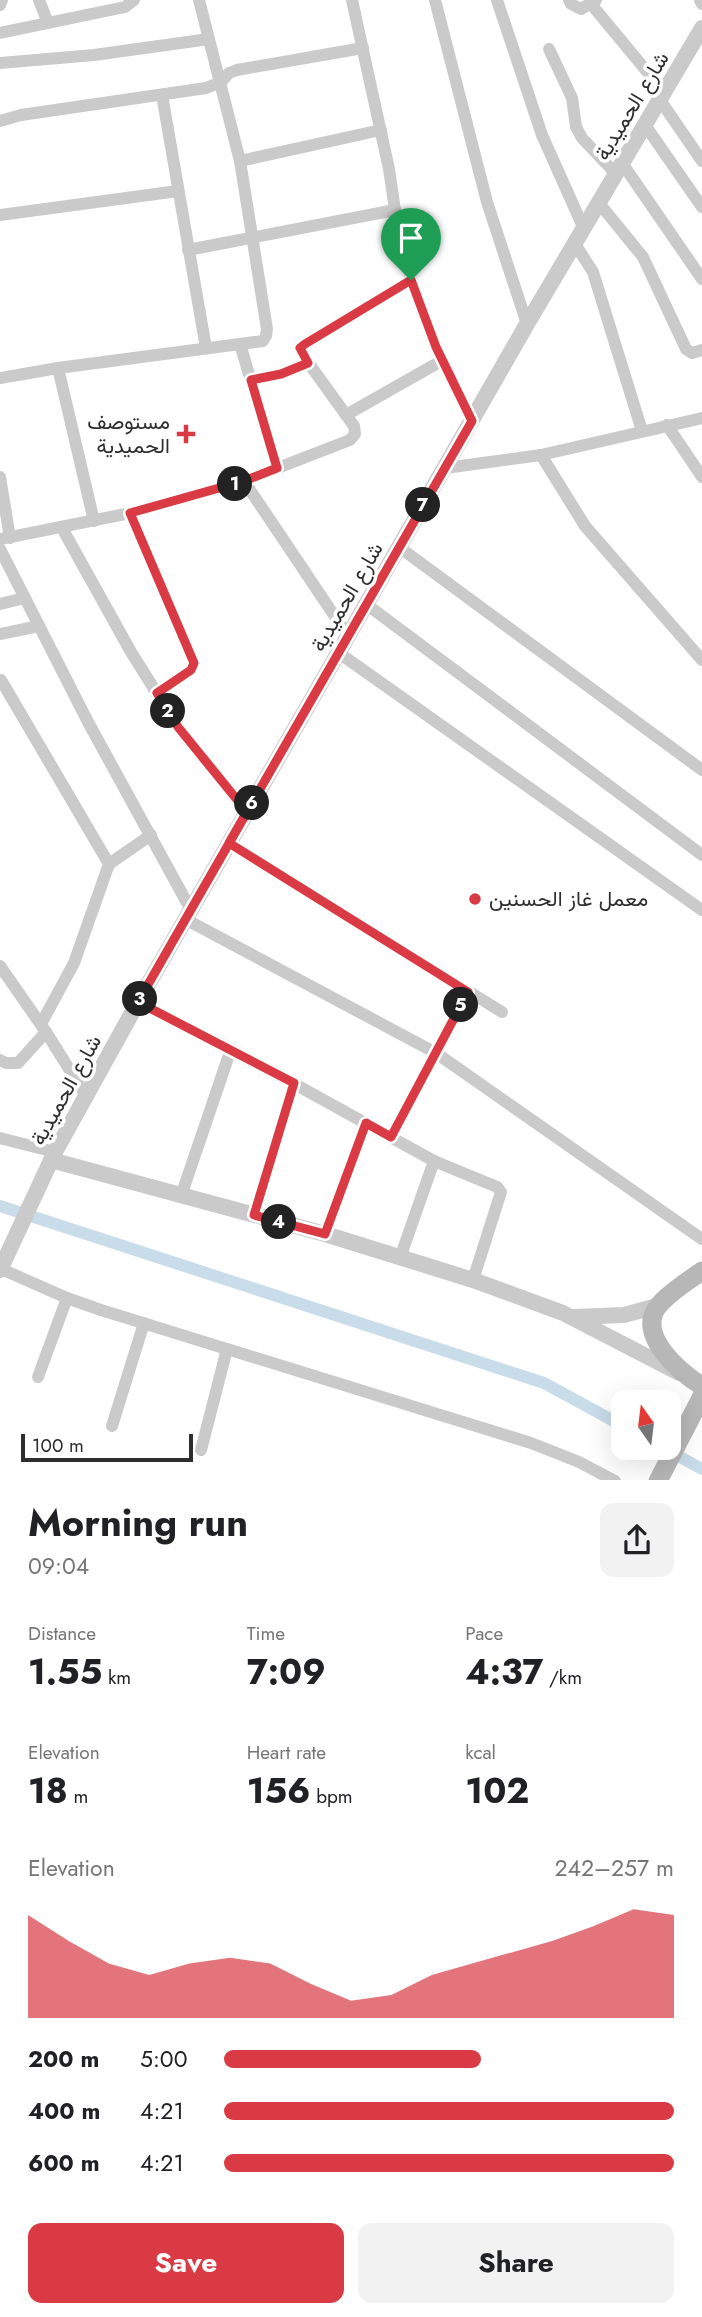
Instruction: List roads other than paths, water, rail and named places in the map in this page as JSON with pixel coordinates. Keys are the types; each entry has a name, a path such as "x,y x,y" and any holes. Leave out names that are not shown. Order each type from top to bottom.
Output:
{"main road":[{"path":"694,1381 671,1362 654,1336 652,1324 657,1306 702,1271"},
{"path":"668,1475 697,1425 702,1396"}],"street":[{"path":"0,5 2,0"},
{"path":"39,0 48,23"},
{"path":"0,33 125,7 134,0"},
{"path":"0,378 263,341 267,336 240,161 199,0"},
{"path":"352,0 411,280 436,347 472,421"},
{"path":"435,0 487,202 527,324"},
{"path":"497,0 542,135 584,229"},
{"path":"569,0 581,9 594,2 662,96 702,161"},
{"name":"شارع الحميدية","path":"0,1269 53,1156 138,1002 527,324 702,28"},
{"path":"0,63 94,55 209,39"},
{"path":"0,121 21,115 206,88 221,82 229,73 237,70 363,48"},
{"path":"549,48 572,98 576,127 582,138 619,169 702,279"},
{"path":"162,95 206,348"},
{"path":"645,125 702,206"},
{"path":"240,161 381,130"},
{"path":"0,215 178,191"},
{"path":"599,203 647,264 686,349 692,353 702,350"},
{"path":"188,250 395,210"},
{"path":"575,244 593,272 642,431"},
{"path":"0,477 5,538 130,513 244,481 350,440 355,434 354,426 300,348 411,280"},
{"path":"240,344 277,468"},
{"path":"346,415 443,360"},
{"path":"251,380 281,374 308,363"},
{"path":"58,368 94,521"},
{"path":"445,468 541,455 702,418"},
{"path":"667,425 702,478"},
{"path":"541,455 585,526 702,660"},
{"path":"244,481 348,636"},
{"path":"130,513 194,663 191,670 157,693"},
{"path":"62,528 131,652 178,727 247,812"},
{"path":"399,547 702,770"},
{"path":"0,549 88,722 151,835 188,915 436,1053 702,1239"},
{"path":"0,604 25,598"},
{"path":"366,604 702,855"},
{"path":"0,634 39,626"},
{"path":"339,653 702,910"},
{"path":"1,680 109,864"},
{"path":"0,1060 18,1063 43,1028 74,962 109,864 151,835"},
{"path":"229,843 502,1012"},
{"path":"0,966 86,1097"},
{"path":"391,1137 468,992"},
{"path":"138,1002 231,1049 434,1161 497,1187 501,1192 473,1280"},
{"path":"181,1196 231,1049"},
{"path":"254,1215 294,1083"},
{"path":"325,1234 366,1123"},
{"path":"0,1138 181,1196 325,1234 473,1280 572,1317 694,1381"},
{"path":"400,1258 434,1161"},
{"path":"0,1247 18,1228"},
{"path":"0,1269 67,1298 531,1443 615,1480"},
{"path":"38,1377 67,1298"},
{"path":"572,1317 624,1315 657,1306"},
{"path":"112,1426 144,1323"},
{"path":"201,1450 227,1349"}],"waterway":[{"path":"0,1206 544,1383 611,1419"},
{"path":"681,1457 702,1469"}],"place":[{"name":"مستوصف الحميدية","path":"186,434"},
{"name":"معمل غاز الحسنين","path":"475,899"}]}
